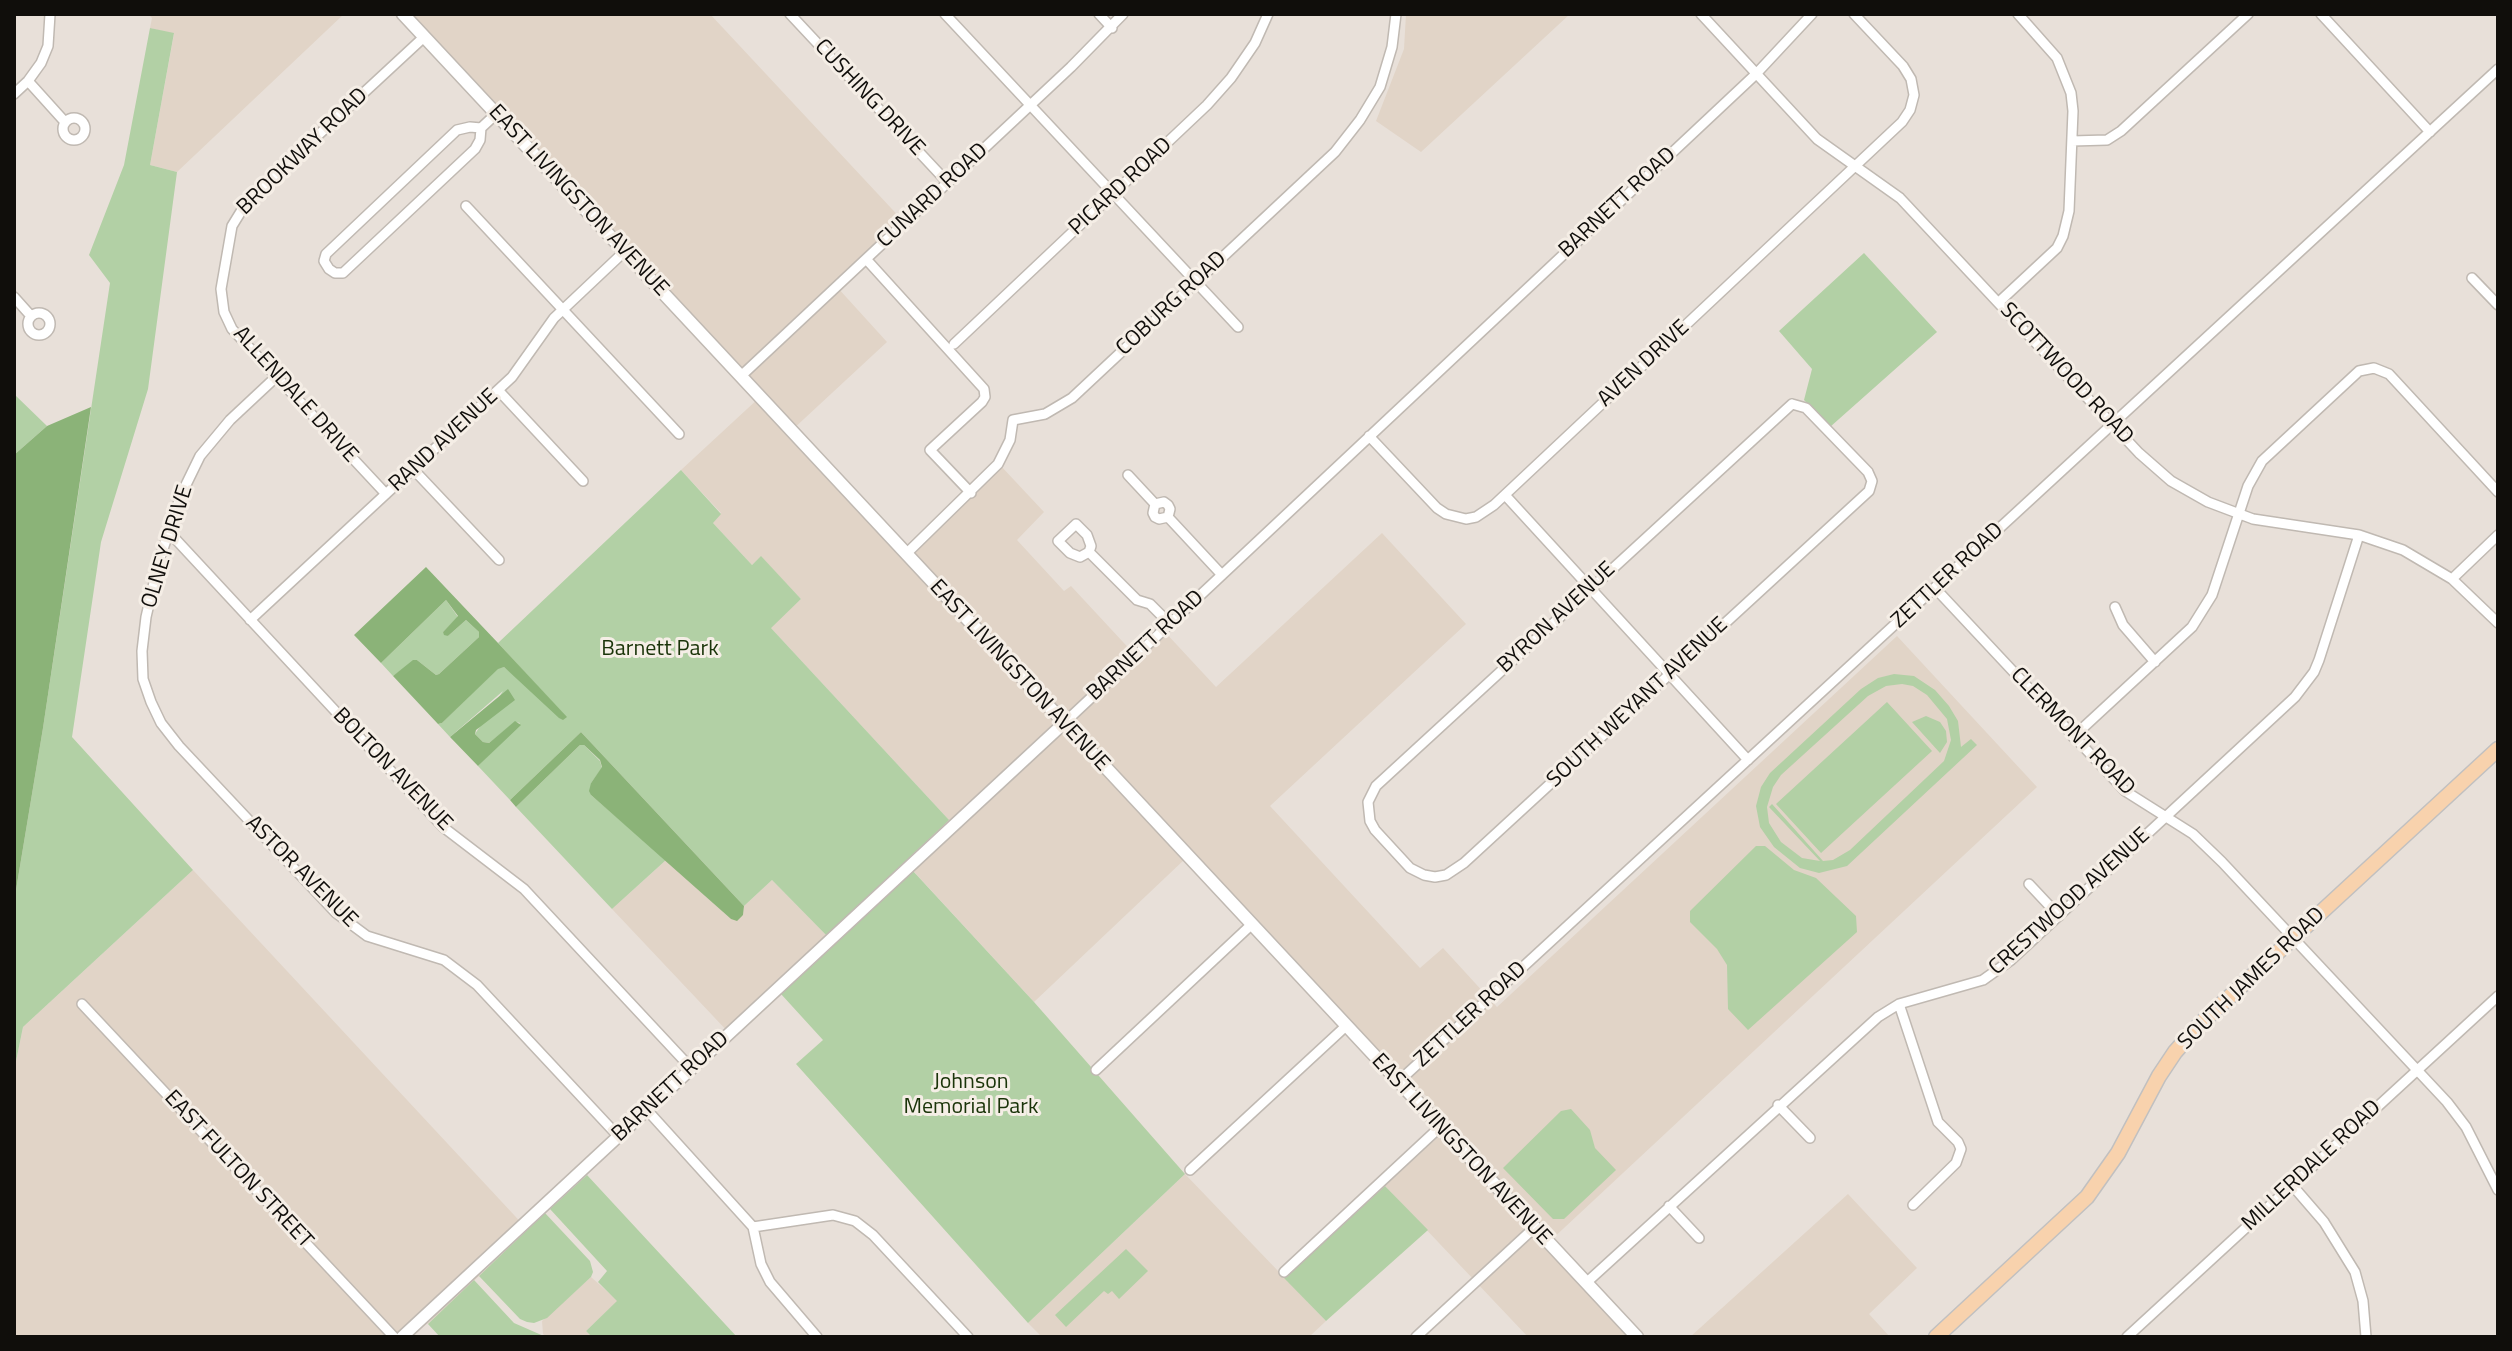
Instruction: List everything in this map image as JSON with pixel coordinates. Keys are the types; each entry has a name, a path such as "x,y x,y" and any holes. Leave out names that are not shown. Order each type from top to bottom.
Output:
{"main road":[{"name":"EAST LIVINGSTON AVENUE","path":"403,14 1637,1337"},
{"name":"SOUTH JAMES ROAD","path":"1936,1337 2087,1197 2118,1153 2149,1092 2175,1052 2199,1025 2498,749"}],"street":[{"path":"14,94 41,63 48,46 50,14"},
{"name":"CUSHING DRIVE","path":"790,14 948,183"},
{"path":"945,14 1238,327"},
{"path":"1099,14 1112,28"},
{"name":"CUNARD ROAD","path":"741,376 1030,106 1123,14"},
{"name":"PICARD ROAD","path":"954,344 1223,87 1255,43 1268,14"},
{"name":"COBURG ROAD","path":"906,554 998,464 1010,440 1013,420 1059,408 1350,135 1380,87 1392,47 1396,14"},
{"name":"SCOTTWOOD ROAD","path":"1701,14 1817,139 1900,198 2139,453 2171,481 2208,502 2238,514 2266,522 2359,535 2403,550 2452,579 2498,623"},
{"name":"BARNETT ROAD","path":"402,1337 1170,624 1756,74 1812,14"},
{"name":"AVEN DRIVE","path":"1369,436 1446,514 1466,519 1476,517 1505,495 1902,122 1910,110 1914,95 1911,79 1903,66 1854,14"},
{"path":"2072,141 2107,140 2121,131 2248,14"},
{"path":"2321,14 2430,132"},
{"path":"1999,302 2049,257 2063,236 2069,211 2071,93 2066,74 2051,50 2022,15"},
{"name":"BROOKWAY ROAD","path":"221,289 232,226 248,200 424,37"},
{"name":"ZETTLER ROAD","path":"1398,1082 2498,69"},
{"path":"28,81 65,122"},
{"path":"481,128 457,130 326,254 324,261 329,269 343,273 475,149 481,128 496,114"},
{"path":"466,206 679,434"},
{"name":"RAND AVENUE","path":"250,620 498,390 522,365 547,326 625,251"},
{"path":"866,259 984,389 982,402 930,450 971,493"},
{"path":"2472,278 2498,305"},
{"name":"ALLENDALE DRIVE","path":"221,289 224,312 232,329 386,494"},
{"path":"14,297 31,316"},
{"path":"2073,737 2192,627 2206,607 2254,474 2272,449 2359,371 2374,368 2389,374 2498,492"},
{"name":"OLNEY DRIVE","path":"151,702 143,679 142,651 156,575 181,495 200,456 230,420 276,377"},
{"path":"498,390 583,481"},
{"name":"SOUTH WEYANT AVENUE","path":"1394,850 1410,868 1424,875 1435,877 1455,870 1869,491 1872,485 1868,472 1806,408 1796,404"},
{"name":"BYRON AVENUE","path":"1394,850 1370,821 1368,802 1376,786 1785,408 1796,404"},
{"path":"413,469 499,560"},
{"path":"1128,475 1155,504 1164,502 1168,505 1168,517 1222,575"},
{"path":"1505,495 1748,760"},
{"name":"BOLTON AVENUE","path":"168,531 443,827 524,889 691,1068"},
{"name":"CRESTWOOD AVENUE","path":"1586,1283 1860,1031 1899,1004 1983,980 2011,960 2305,684 2319,660 2359,535"},
{"path":"2452,579 2498,535"},
{"path":"1089,552 1137,600 1150,604 1170,624"},
{"name":"CLERMONT ROAD","path":"1935,588 2125,791 2208,847 2417,1070 2466,1127 2498,1190"},
{"path":"2115,607 2123,625 2155,662"},
{"name":"ASTOR AVENUE","path":"151,702 161,723 179,746 336,913 367,936 444,960 477,985 618,1136"},
{"path":"2029,884 2059,916"},
{"path":"1096,1070 1251,925"},
{"name":"MILLERDALE ROAD","path":"2127,1337 2498,996"},
{"name":"EAST FULTON STREET","path":"82,1004 394,1337"},
{"path":"1899,1004 1938,1122 1961,1149 1956,1163 1913,1205"},
{"path":"1190,1170 1346,1026"},
{"path":"1778,1105 1810,1138"},
{"path":"647,1110 753,1227 761,1264 770,1282 817,1337"},
{"path":"1284,1272 1440,1127"},
{"path":"2292,1185 2324,1222 2355,1272 2363,1301 2366,1337"},
{"path":"1669,1206 1699,1238"},
{"path":"753,1227 833,1215 855,1221 873,1235 968,1337"},
{"path":"1416,1337 1534,1228"}],"shaded area":[{"path":"148,14 344,14 177,172 150,165 174,34 150,28 152,18"},
{"path":"403,14 710,14 905,223 837,287 887,342 791,431 905,556 1000,465 1044,512 1017,540 1064,591 1071,586 1136,656 1164,631 1216,687 1382,533 1466,624 1270,806 1420,968 1443,948 1497,1007 1897,636 2037,787 1549,1242 1635,1337 1528,1337 1385,1186 1452,1124 1415,1084 1406,1091 1185,859 1034,1002 905,862 948,819 770,627 801,599 761,557 752,565 712,522 721,513 681,470 760,397"},
{"path":"1406,14 1570,14 1421,152 1376,121 1404,49"},
{"path":"666,860 731,919 743,915 744,906 772,880 835,944 781,994 777,990 730,1034 612,909"},
{"path":"193,870 528,1230 428,1324 422,1318 402,1337 14,1337 14,1071 23,1027"},
{"path":"1185,1174 1326,1321 1309,1337 1042,1337 1028,1323"},
{"path":"1848,1194 1917,1268 1869,1314 1890,1337 1690,1337"},
{"path":"591,1277 618,1301 586,1331 592,1337 546,1337 542,1321"}],"green space":[{"path":"150,28 174,33 150,165 177,172 148,389 101,542 72,737 193,870 23,1027 14,1071 14,902 110,283 89,255 124,165"},
{"path":"1864,253 1937,332 1830,427 1804,400 1812,369 1779,331"},
{"path":"14,394 47,426 14,455"},
{"path":"91,407 14,902 14,455 47,426"},
{"name":"Barnett Park","path":"681,470 721,514 713,523 752,565 761,556 801,599 771,628 949,820 827,936 772,880 744,906 581,732 510,800 478,766 520,723 515,722 489,743 483,742 475,734 503,691 450,737 438,724 498,668 504,667 566,717 498,643"},
{"path":"426,567 567,717 563,720 559,718 504,667 498,669 438,724 393,676 413,660 439,674 479,637 479,632 466,620 448,636 444,635 443,632 458,616 446,600 381,663 354,635"},
{"path":"446,600 458,617 443,632 448,636 466,620 479,632 479,637 439,674 436,675 417,660 393,676 381,663"},
{"path":"1894,674 1914,676 1935,690 1958,721 1961,747 1971,739 1977,745 1847,866 1819,873 1800,868 1774,847 1760,827 1756,806 1761,787 1770,773 1861,689 1878,678","holes":["1886,686 1913,686 1927,695 1947,719 1951,740 1944,761 1850,850 1833,860 1823,861 1772,804 1769,807 1820,861 1802,858 1781,842 1769,823 1767,807 1773,787 1781,775 1868,696"]},
{"path":"508,689 515,700 476,730 475,734 483,742 489,743 515,721 521,725 478,766 450,737"},
{"path":"1887,702 1932,751 1821,853 1776,804"},
{"path":"1926,716 1940,722 1946,731 1947,742 1940,753 1912,722"},
{"path":"581,732 744,906 743,915 737,921 731,919 591,795 591,783 602,767 600,760 584,745 580,745 516,807 510,800"},
{"path":"580,745 584,745 600,761 602,768 591,783 591,795 666,860 612,909 516,807"},
{"path":"1756,846 1765,846 1794,870 1816,878 1856,916 1857,932 1748,1030 1728,1009 1727,965 1717,949 1690,922 1690,911"},
{"name":"Johnson Memorial Park","path":"913,871 1034,1002 1185,1174 1028,1323 796,1064 823,1040 781,994"},
{"path":"1571,1109 1590,1130 1595,1148 1616,1170 1564,1219 1553,1219 1503,1168 1561,1111"},
{"path":"587,1175 737,1337 592,1337 586,1331 617,1301 598,1282 607,1271 550,1209"},
{"path":"1385,1186 1428,1230 1326,1321 1284,1278"},
{"path":"545,1213 590,1261 593,1272 547,1318 534,1323 520,1319 479,1276"},
{"path":"1126,1249 1148,1271 1119,1299 1112,1291 1108,1294 1104,1291 1066,1327 1055,1315"},
{"path":"474,1280 514,1323 546,1337 440,1337 428,1324"}]}
